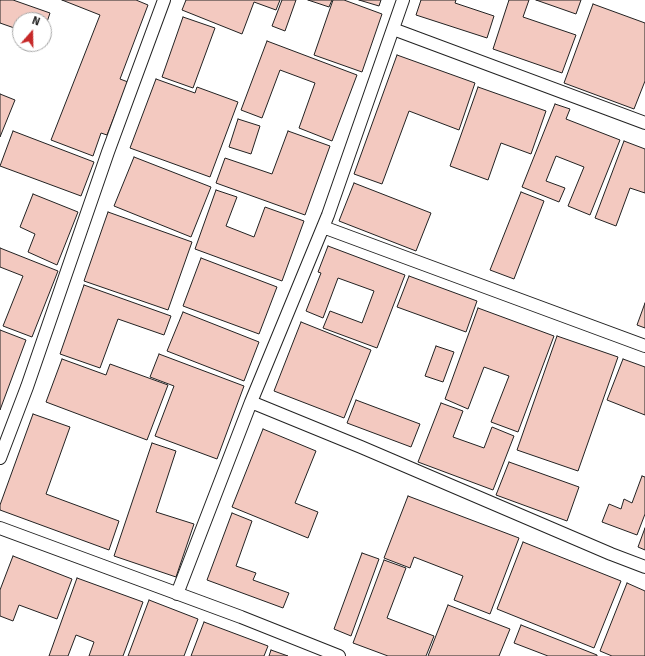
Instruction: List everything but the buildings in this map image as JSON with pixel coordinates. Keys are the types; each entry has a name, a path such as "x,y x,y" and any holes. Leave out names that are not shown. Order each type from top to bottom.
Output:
{"lane":[{"path":"0,458 27,388 108,152 164,0"},
{"path":"177,594 251,402 323,227 403,0"},
{"path":"393,28 645,123"},
{"path":"323,227 645,346"},
{"path":"251,402 361,446 645,567"},
{"path":"0,528 339,656"}]}
